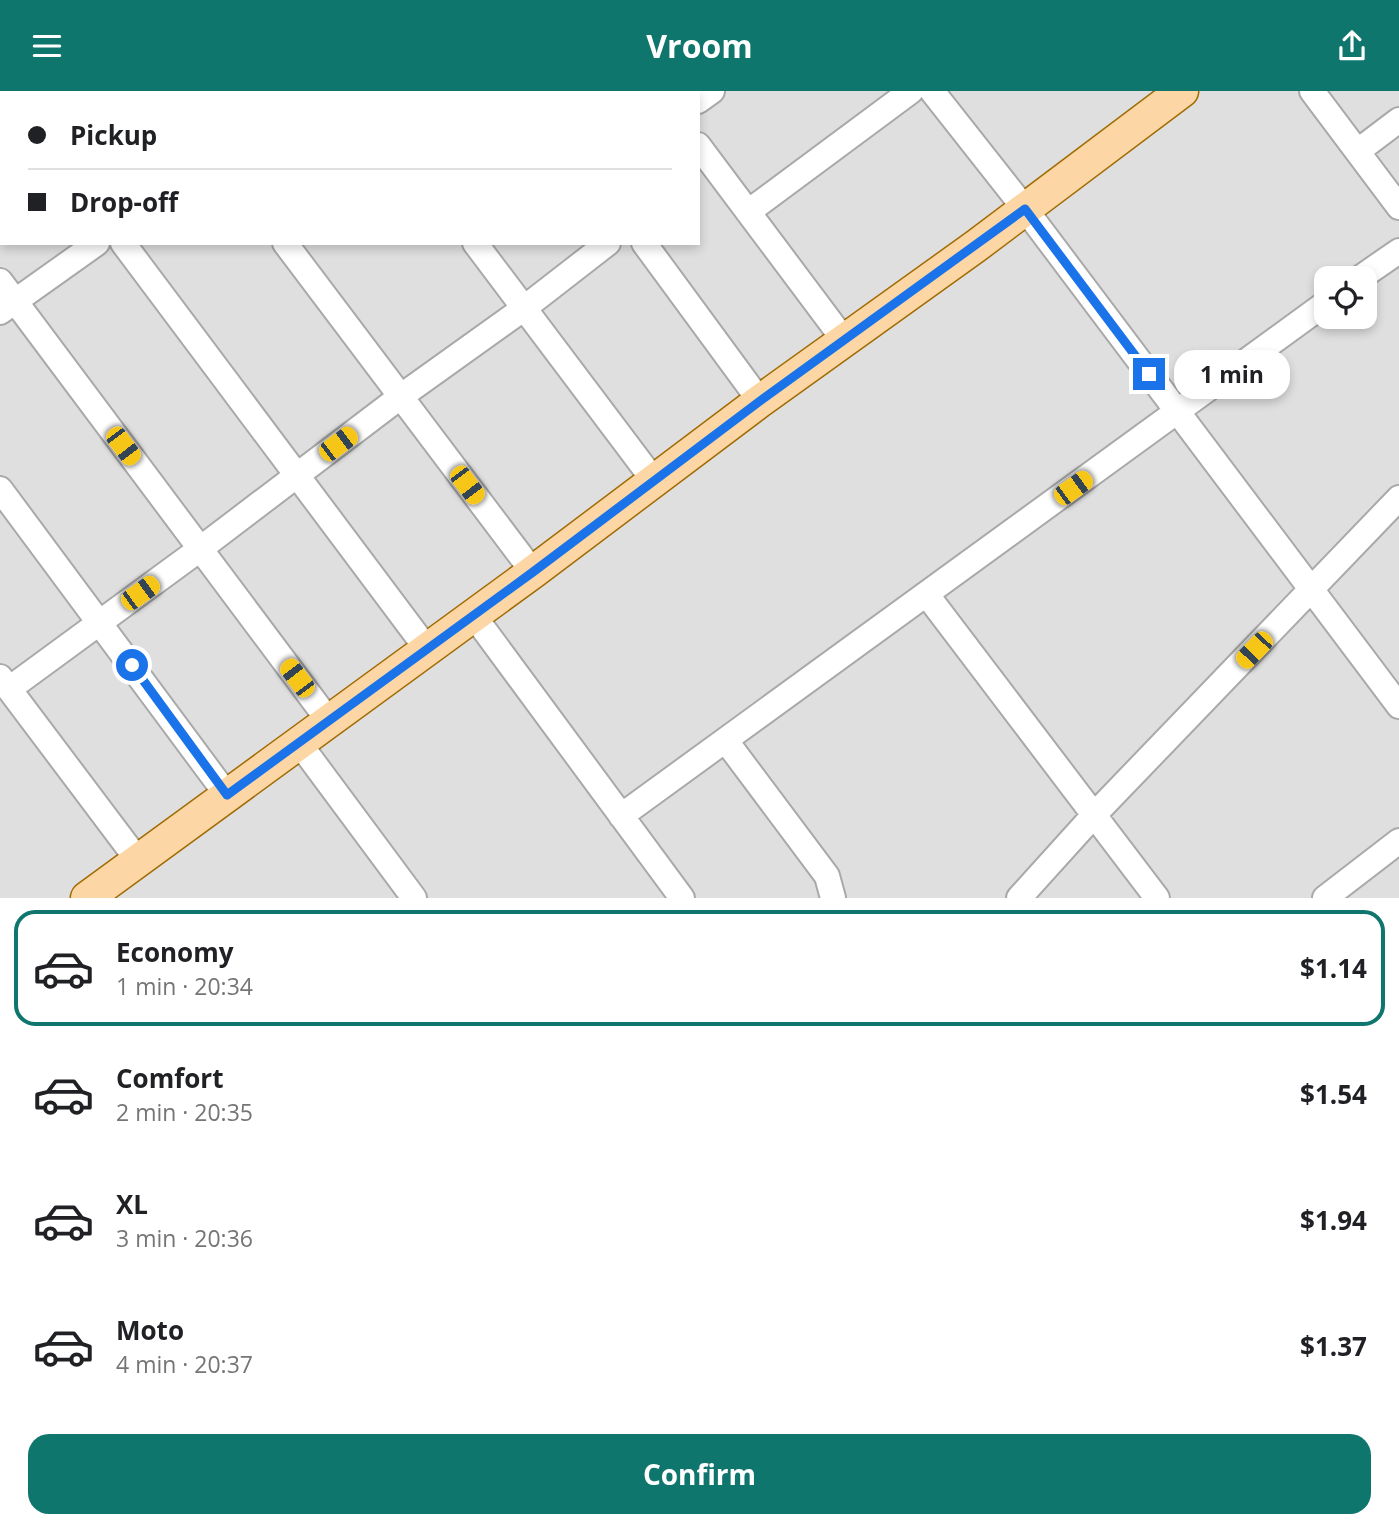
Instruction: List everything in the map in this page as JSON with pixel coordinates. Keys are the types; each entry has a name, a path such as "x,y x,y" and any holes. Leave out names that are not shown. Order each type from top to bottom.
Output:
{"main road":[{"path":"87,898 656,482 760,401 1025,209 1182,91"}],"street":[{"path":"748,212 911,91"},
{"path":"932,91 1025,209 1399,706"},
{"path":"1312,91 1399,208"},
{"path":"1358,151 1399,120"},
{"path":"703,161 748,212 844,340"},
{"path":"8,307 94,245"},
{"path":"124,245 427,649"},
{"path":"286,245 533,572"},
{"path":"476,245 656,482"},
{"path":"137,859 4,683 100,622 605,245"},
{"path":"646,245 760,401"},
{"path":"1377,266 1399,250"},
{"path":"0,281 8,307 200,549 330,721"},
{"path":"621,816 1314,312"},
{"path":"0,489 227,795"},
{"path":"1019,898 1094,815 1399,498"},
{"path":"927,595 1157,898"},
{"path":"474,615 682,898"},
{"path":"726,741 827,876 833,898"},
{"path":"299,743 414,898"},
{"path":"1325,898 1399,841"}],"shaded area":[{"path":"700,91 1399,91 1399,898 0,898 0,245 700,245"}],"route":[{"path":"132,665 227,795 1025,209 1149,374"}]}
